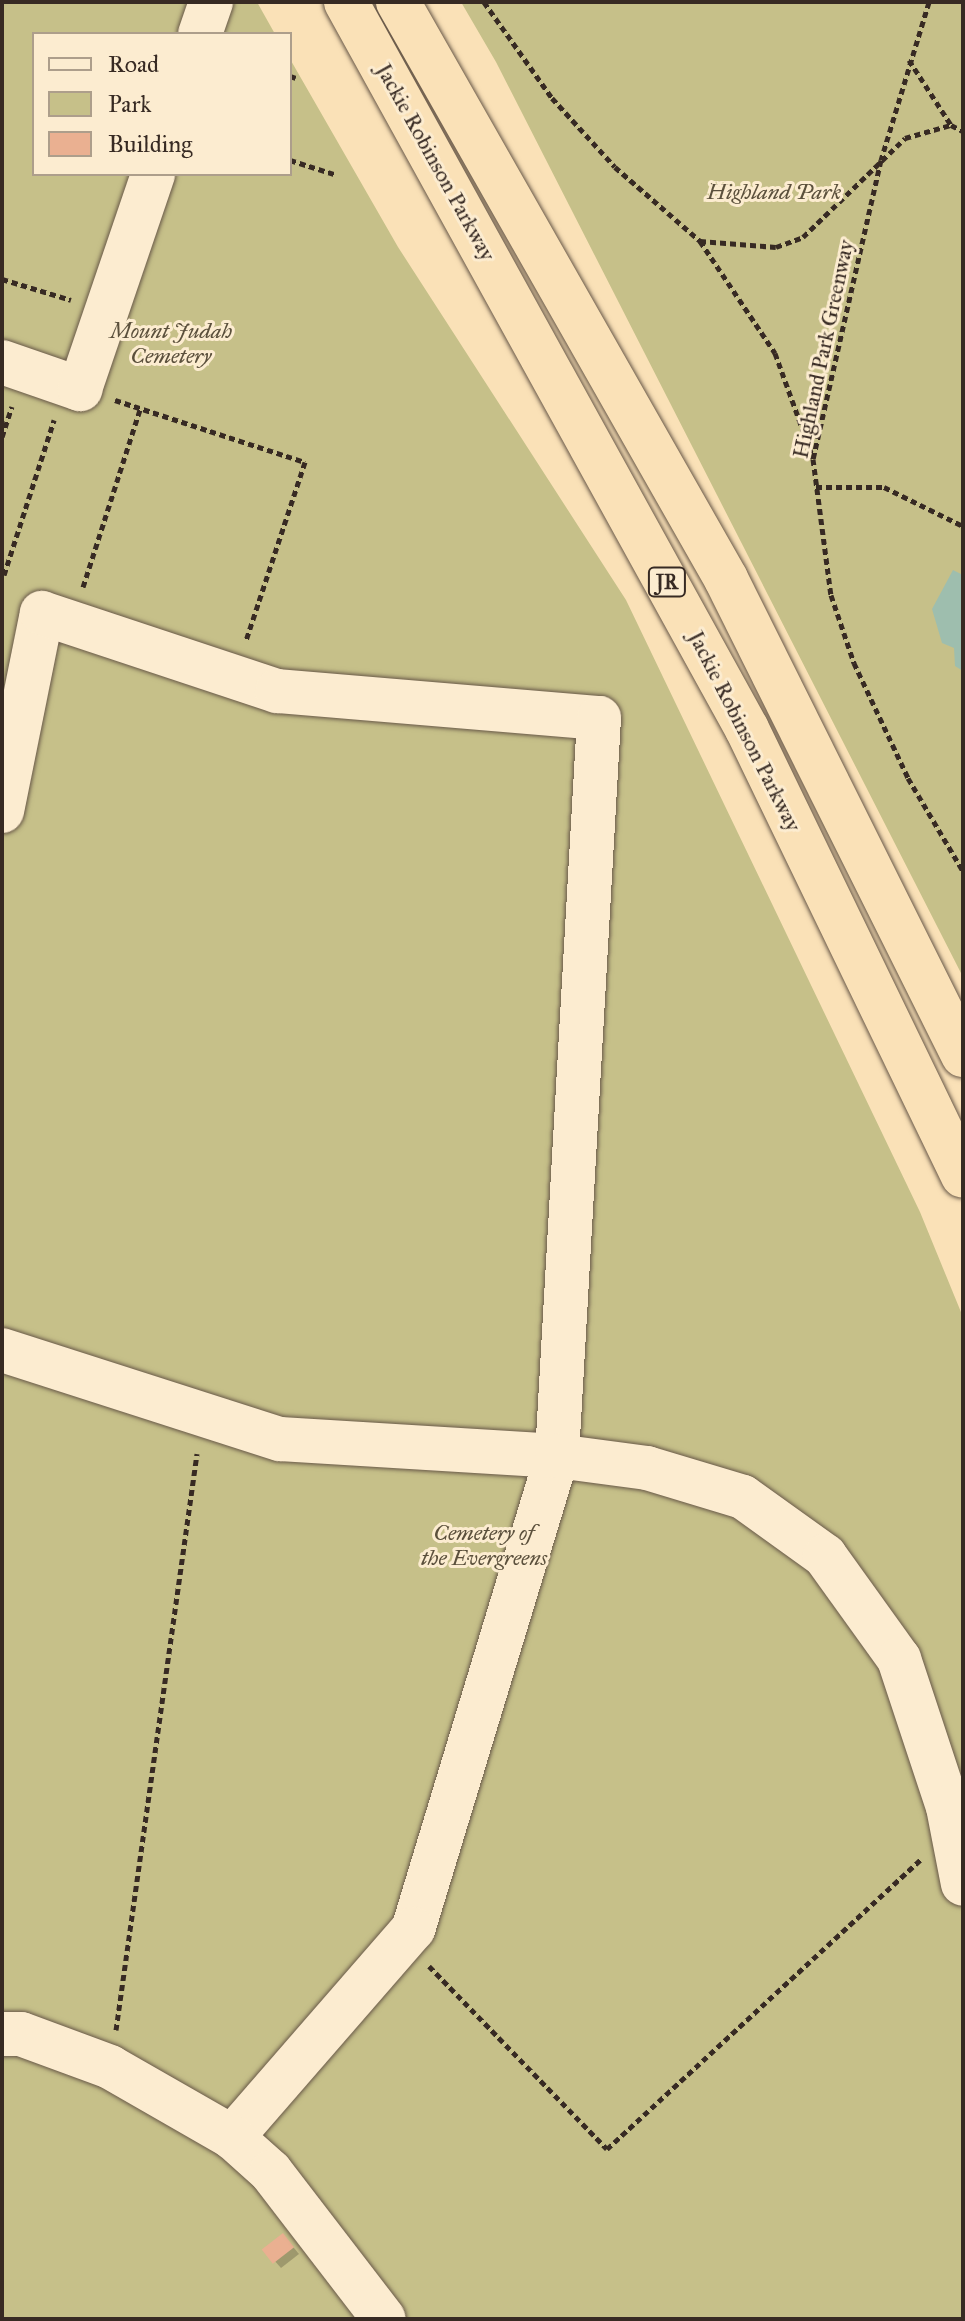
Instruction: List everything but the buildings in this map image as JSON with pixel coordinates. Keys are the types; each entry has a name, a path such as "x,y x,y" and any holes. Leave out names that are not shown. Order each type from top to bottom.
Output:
{"highway":[{"name":"Jackie Robinson Parkway","path":"346,2 747,729 963,1175"},
{"name":"Jackie Robinson Parkway","path":"398,2 726,579 963,1055"}],"lane":[{"path":"201,32 211,2"},
{"path":"2,362 73,387 107,311 152,176"},
{"path":"2,811 42,613 277,691 599,718 557,1456 413,1929 232,2137"},
{"path":"2,1350 280,1439 557,1456 647,1468 743,1497 825,1556 899,1659 952,1829 963,1884"},
{"path":"2,2034 21,2034 110,2067 232,2137 271,2172 384,2319"}],"path":[{"path":"484,2 552,98 615,167 700,241 775,353 813,459"},
{"name":"Highland Park Greenway","path":"929,2 881,160 813,459 831,595 854,663 896,754 963,871"},
{"path":"909,60 951,125 963,131"},
{"path":"700,241 776,247 803,237 905,138 951,125"},
{"path":"292,161 337,175"},
{"path":"2,279 107,311"},
{"path":"4,575 73,387 305,462 246,640"},
{"path":"82,591 140,409"},
{"path":"816,487 884,487 963,526"},
{"path":"110,2067 203,1415"},
{"path":"404,1940 607,2149 952,1829"}],"green space":[{"name":"Cemetery of the Evergreens","path":"2,2 257,2 274,32 32,32 32,176 292,176 292,62 398,247 626,600 920,1212 963,1317 963,2319 2,2319"},
{"name":"Highland Park","path":"461,2 963,2 963,977 496,62"}],"shaded area":[{"path":"953,570 963,575 963,671 955,666 954,648 942,643 932,609"}],"park label":[{"name":"Mount Judah Cemetery","path":"171,342"}]}
